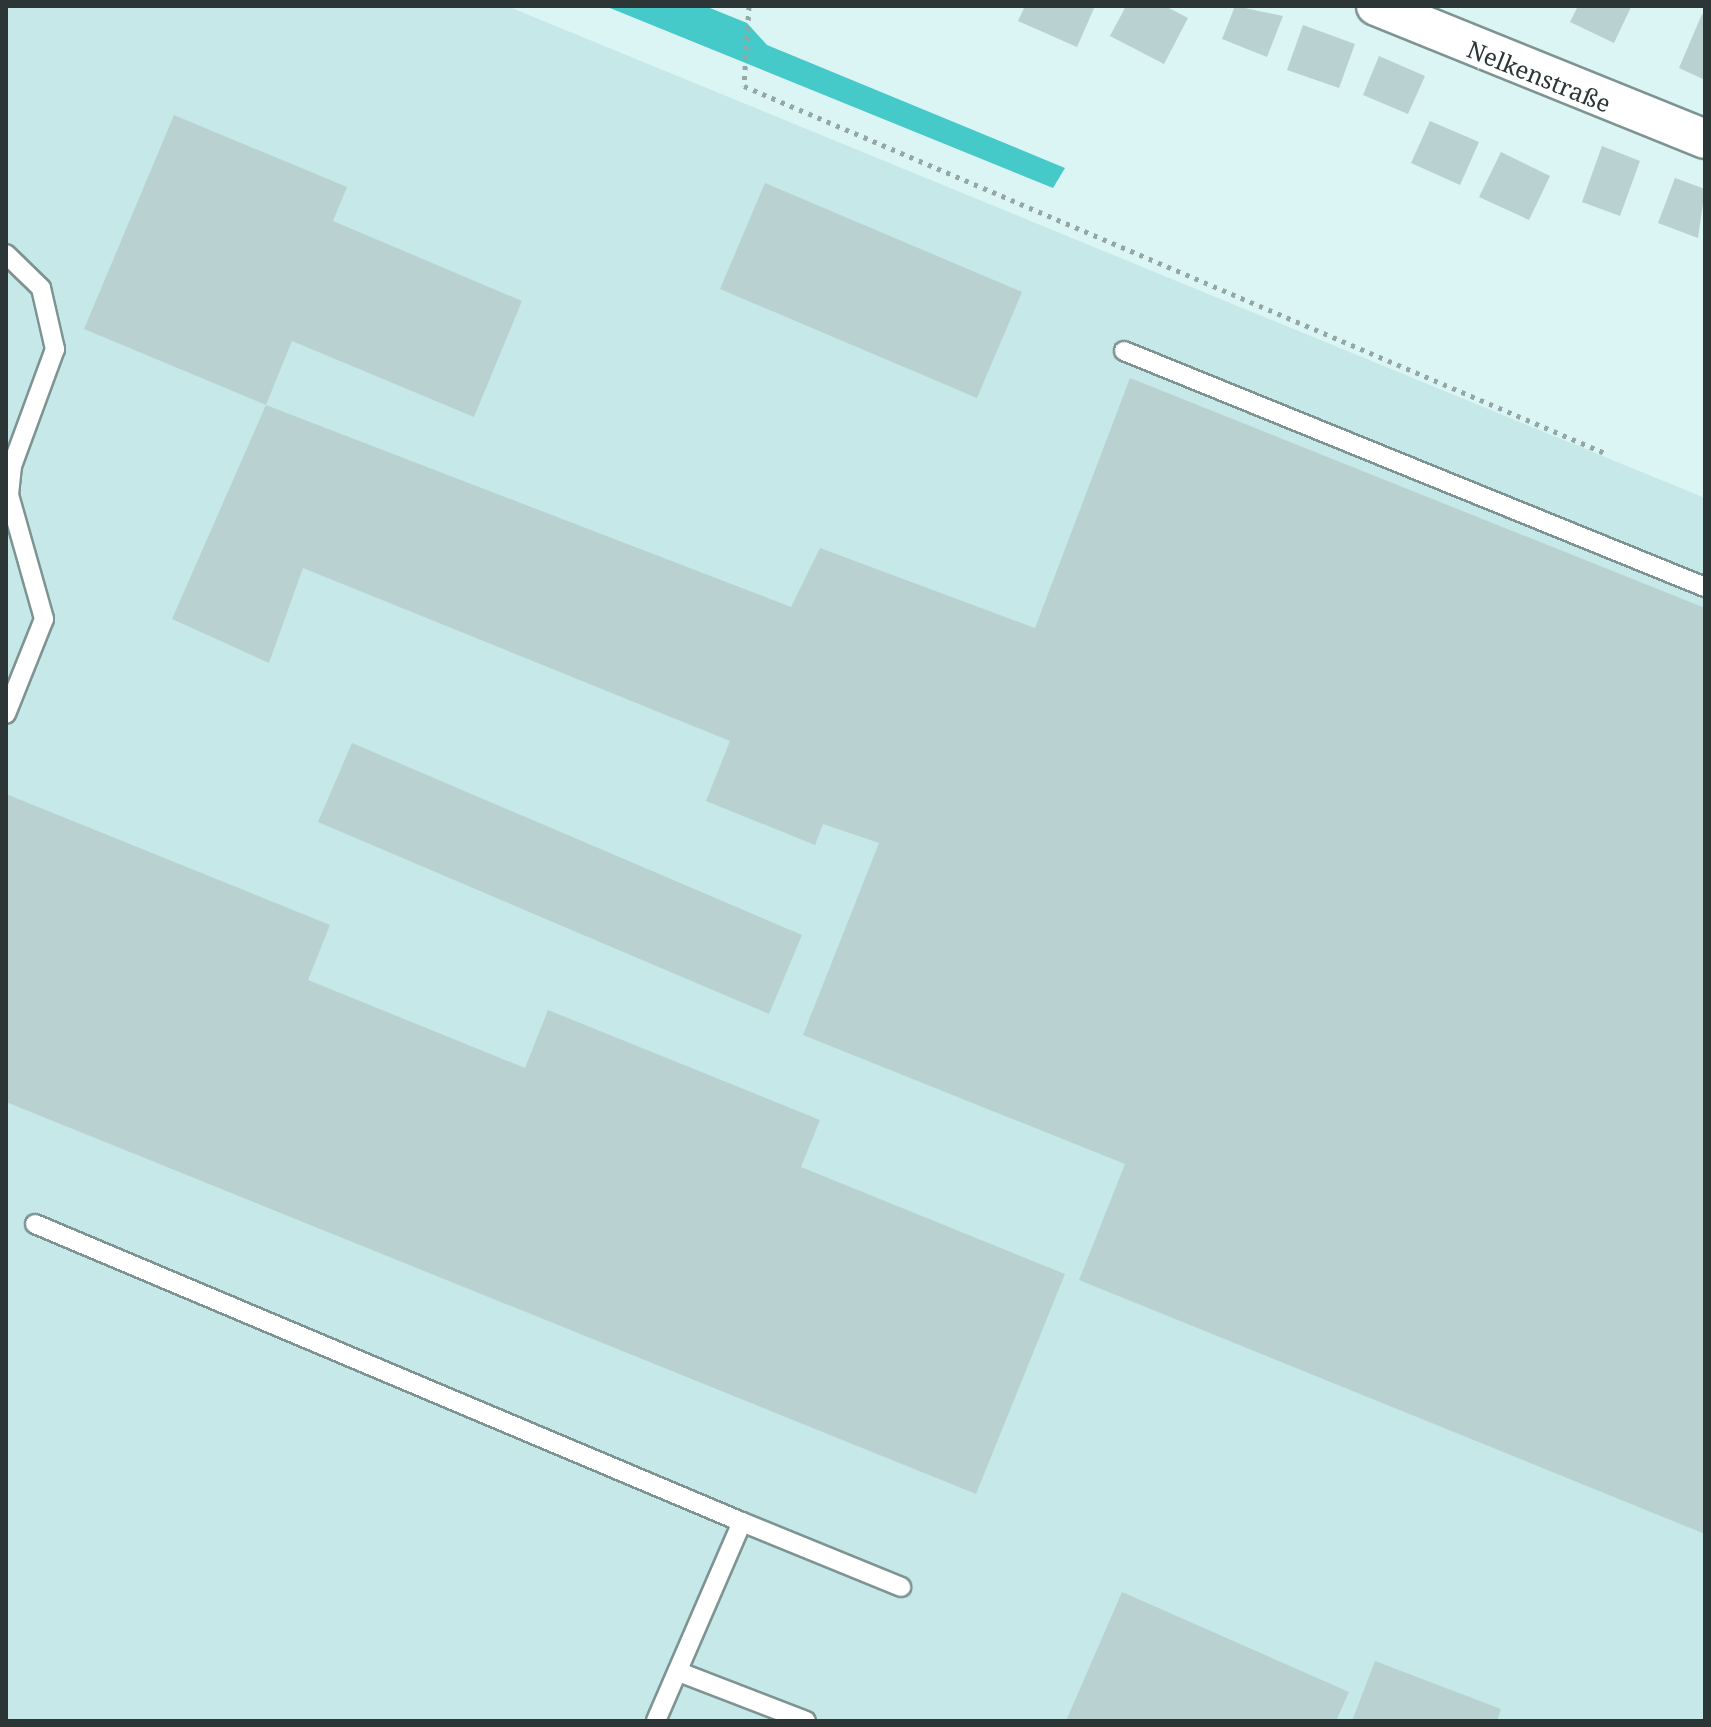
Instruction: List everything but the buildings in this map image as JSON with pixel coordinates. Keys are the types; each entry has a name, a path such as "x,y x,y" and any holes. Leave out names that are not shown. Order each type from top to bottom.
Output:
{"street":[{"name":"Nelkenstraße","path":"1376,6 1705,139"}],"lane":[{"path":"6,254 41,288 55,349 12,466 9,495 44,619 6,714"},
{"path":"1124,351 1705,587"},
{"path":"35,1224 901,1587"},
{"path":"656,1721 742,1522"},
{"path":"679,1672 806,1721"}],"path":[{"path":"749,6 744,86 1607,454"}],"shaded area":[{"path":"6,6 507,6 1705,498 1705,1721 6,1721"},
{"path":"605,6 705,6 747,23 767,45 1065,168 1053,188"}]}
